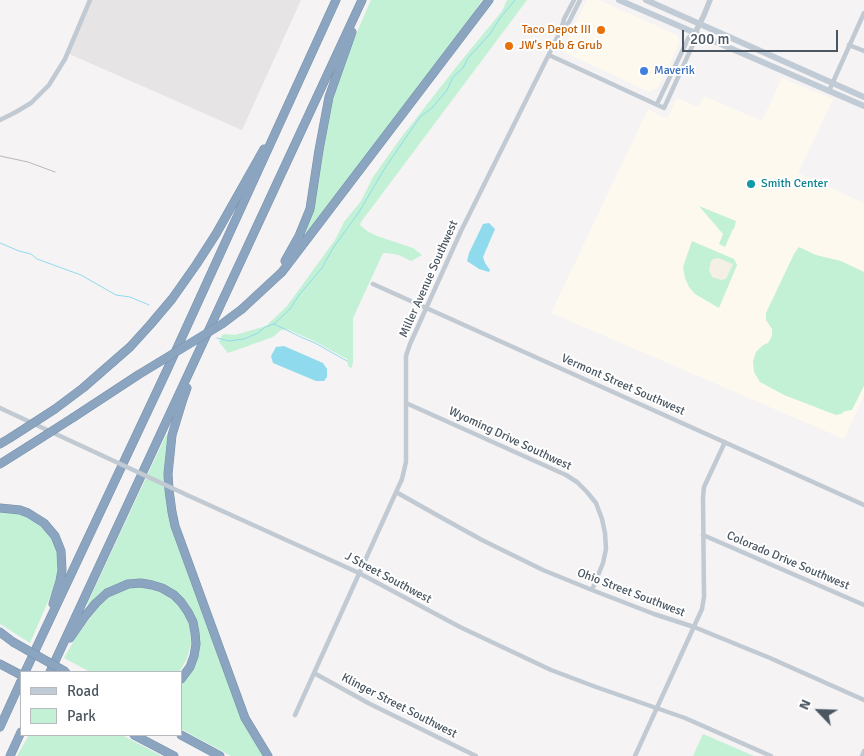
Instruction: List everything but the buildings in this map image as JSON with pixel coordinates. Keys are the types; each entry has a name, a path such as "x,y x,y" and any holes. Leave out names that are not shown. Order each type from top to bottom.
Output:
{"highway":[{"path":"26,671 167,370 336,0"},
{"path":"273,280 299,236 310,209 329,97 362,0"},
{"path":"50,671 362,0"},
{"path":"0,464 222,324 258,296 282,272 297,253 489,0"},
{"path":"0,444 55,408 105,371 150,325 196,265 216,234 287,108"},
{"path":"222,304 183,400 172,435 168,474 169,490 175,526 245,718 268,756"},
{"path":"0,508 20,510 37,517 49,528 59,544 62,570 43,634"},
{"path":"51,671 73,634 96,603 107,593 118,588 128,584 141,583 152,584 174,595 181,602 193,622 196,633 194,656 190,667 182,678"},
{"path":"0,633 64,671"},
{"path":"1,664 20,674"},
{"path":"0,715 20,685"},
{"path":"0,727 20,685"},
{"path":"10,756 20,734"},
{"path":"136,736 174,756"},
{"path":"182,736 220,756"}],"main road":[{"path":"619,0 864,106"},
{"path":"646,0 864,97"}],"street":[{"path":"0,120 31,103 49,85 65,58 90,0"},
{"name":"Miller Avenue Southwest","path":"562,30 564,19 574,0"},
{"name":"Miller Avenue Southwest","path":"295,715 402,479 406,462 406,356 410,344 465,222 549,55 580,0"},
{"path":"549,55 664,108 695,40 695,33 710,0"},
{"path":"829,91 864,12"},
{"path":"657,104 689,37 695,33"},
{"path":"849,45 864,51"},
{"name":"Vermont Street Southwest","path":"373,284 864,505"},
{"name":"Wyoming Drive Southwest","path":"406,403 578,482 596,503 606,533 606,549 603,563 592,590"},
{"name":"J Street Southwest","path":"0,408 359,573 460,627 551,670 705,727 771,756"},
{"path":"635,756 702,609 704,597 704,487 725,442"},
{"name":"Ohio Street Southwest","path":"396,492 482,540 543,570 654,614 694,627 770,658 864,700"},
{"name":"Colorado Drive Southwest","path":"704,535 864,605"},
{"name":"Klinger Street Southwest","path":"314,673 370,704 476,756"},
{"path":"862,756 864,752"}],"shaded area":[{"path":"90,0 301,0 242,130 67,53"},
{"path":"587,0 599,0 677,35 680,42 658,88 649,92 562,51"},
{"path":"782,78 833,99 798,173 864,203 864,396 844,439 551,313 648,109 667,119 677,98 698,107 704,96 762,121"}],"green space":[{"path":"371,0 482,0 305,235 314,203 329,111 337,81"},
{"path":"507,0 527,0 361,222 360,225 367,231 413,248 422,255 411,261 399,255 383,253 353,318 352,367 348,366 347,359 287,329 281,330 273,337 228,353 219,342 222,335 235,335 266,326 287,306 335,240 344,222 361,201 373,177 400,139 502,11"},
{"path":"699,206 736,221 725,247 719,244 723,234"},
{"path":"692,241 734,259 737,265 719,308 695,294 685,278 683,267"},
{"path":"799,247 816,255 841,261 864,272 864,386 852,410 841,414 836,415 784,395 760,382 754,372 753,361 756,352 768,343 772,336 772,329 766,320 766,313"},
{"path":"166,435 168,436 164,476 170,521 246,725 265,756 231,756 182,730 182,681 197,656 200,642 196,618 189,605 178,593 156,582 132,580 107,588 89,605 87,604"},
{"path":"0,511 18,513 37,521 46,530 57,552 59,562 58,574 30,643 0,624"},
{"path":"129,588 145,588 157,591 174,601 185,614 190,628 191,644 187,659 180,671 88,671 64,658 76,637 99,606 114,593"},
{"path":"703,734 754,756 693,756"},
{"path":"28,736 124,736 162,756 17,756"}],"sand":[{"path":"718,258 733,264 726,279 721,280 712,277 709,270 711,261"}],"water":[{"path":"489,223 495,229 483,257 490,270 489,272 479,269 467,261 483,224"},
{"path":"284,346 323,363 327,369 327,377 324,381 316,381 273,363 271,356 276,347"}],"waterway":[{"path":"217,338 229,341 244,339 274,324 290,309 299,295 322,268 333,248 359,212 385,168 420,117 432,108 447,90 453,77 463,68 468,58 490,34 515,0"},
{"path":"0,243 81,275 116,295 130,297 149,305"},
{"path":"274,324 315,343 347,361"}],"railway":[{"path":"0,156 28,162 55,172"}],"place":[{"name":"Taco Depot III","path":"601,30"},
{"name":"JW's Pub & Grub","path":"509,46"},
{"name":"Maverik","path":"644,71"},
{"name":"Smith Center","path":"751,184"}]}
